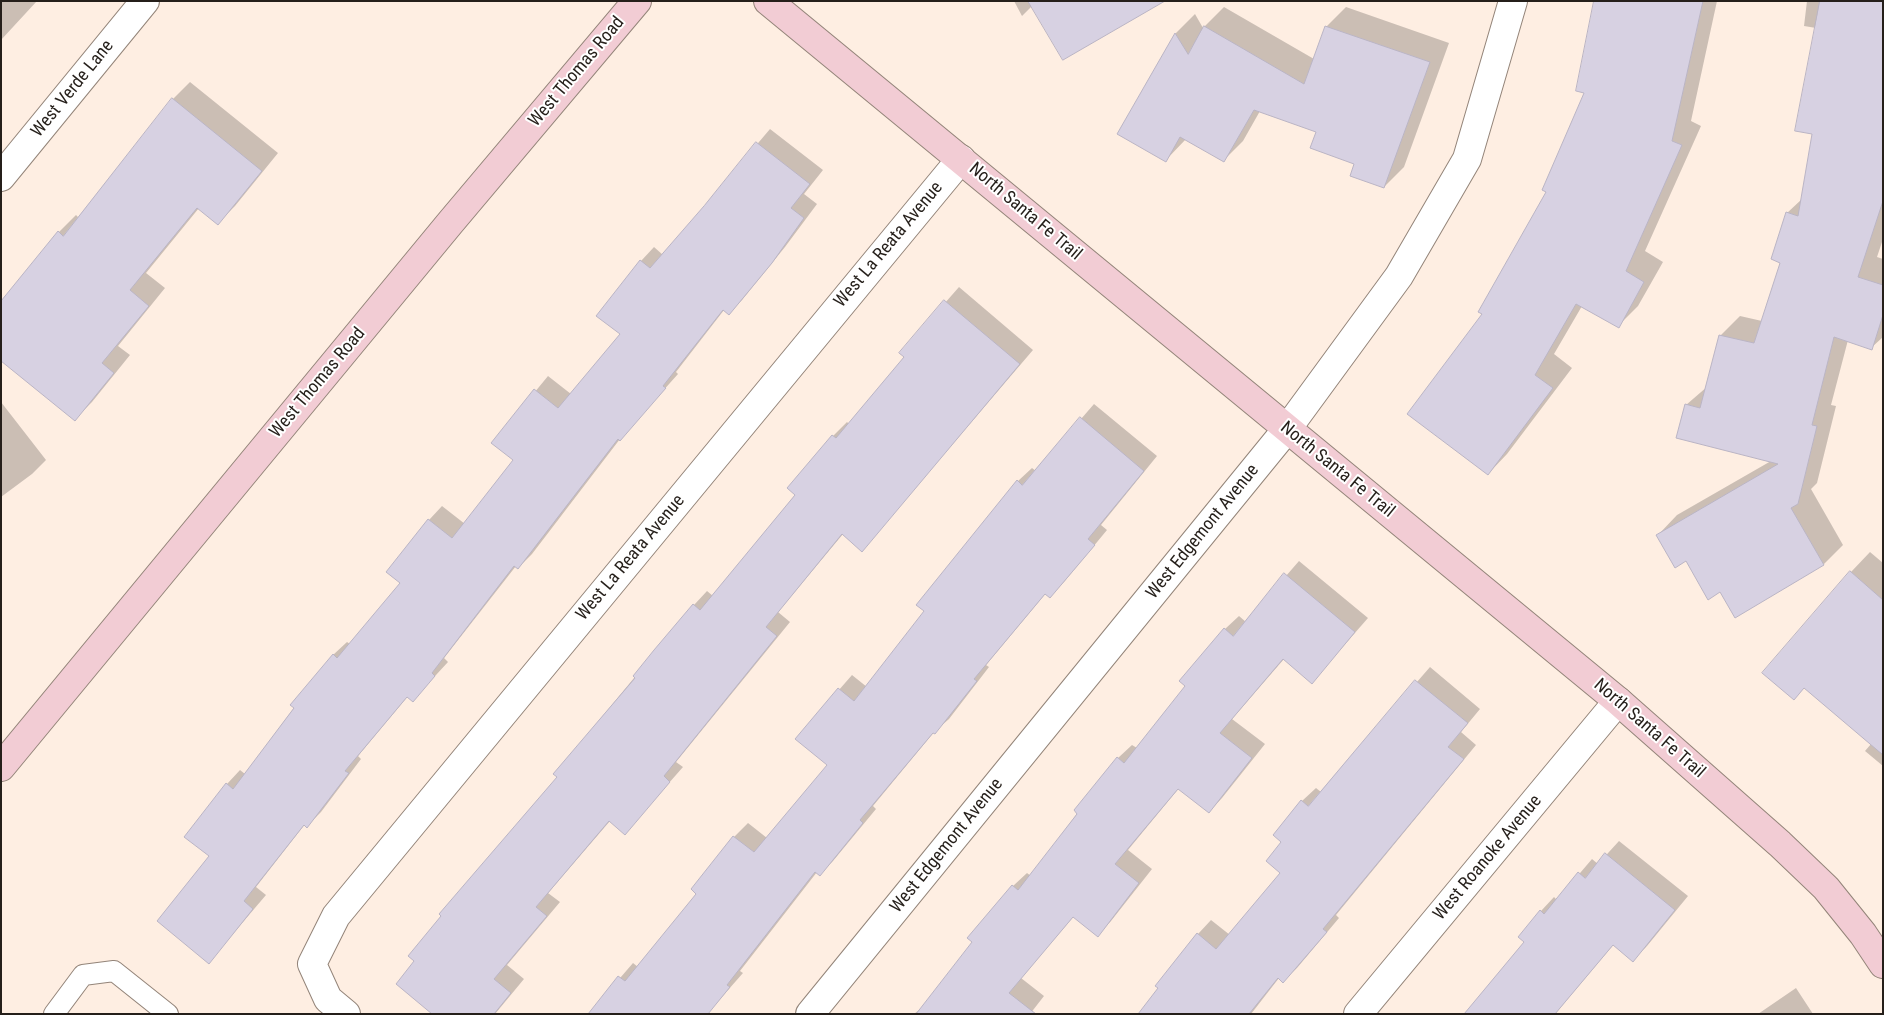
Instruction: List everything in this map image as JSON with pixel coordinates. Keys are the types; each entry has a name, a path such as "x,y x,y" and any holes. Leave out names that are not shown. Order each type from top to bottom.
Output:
{"street":[{"name":"West Verde Lane","path":"1,177 145,1"},
{"name":"West Thomas Road","path":"1,767 450,223 637,1"},
{"name":"North Santa Fe Trail","path":"768,1 1618,701 1780,844 1826,888 1863,934 1883,964"},
{"name":"West Edgemont Avenue","path":"810,1014 1287,429 1399,276 1467,159 1512,1"},
{"name":"West La Reata Avenue","path":"346,1014 328,999 312,964 336,916 961,159"},
{"name":"West Roanoke Avenue","path":"1358,1014 1618,701"}],"lane":[{"path":"54,1014 83,975 114,971 168,1014"}],"building":[{"path":"1028,1 1165,1 1063,60"},
{"path":"1594,1 1703,1 1672,141 1682,145 1626,271 1644,282 1619,328 1576,304 1535,375 1553,388 1488,475 1407,414 1482,314 1478,312 1546,192 1542,190 1584,93 1576,91"},
{"path":"1820,1 1883,1 1883,201 1858,277 1883,285 1883,315 1872,350 1834,337 1812,425 1817,426 1798,504 1791,508 1824,565 1735,618 1720,592 1708,600 1686,561 1675,568 1656,535 1778,464 1676,438 1685,404 1700,408 1719,335 1754,343 1780,263 1771,259 1786,212 1798,216 1812,134 1795,131"},
{"path":"1204,26 1304,84 1325,26 1430,62 1384,188 1350,176 1354,164 1310,148 1316,132 1254,110 1224,162 1180,137 1166,162 1117,134 1175,33 1188,54"},
{"path":"172,98 262,171 218,225 197,208 130,290 149,306 102,363 114,373 75,421 1,361 1,301 58,231 63,236"},
{"path":"756,142 810,184 791,208 804,218 772,263 729,315 723,310 663,386 666,388 620,441 618,439 518,569 514,566 432,673 435,676 413,702 407,697 345,771 349,773 307,828 304,825 244,901 253,909 209,964 157,921 209,856 184,837 226,783 233,789 294,708 290,705 333,654 337,658 400,583 386,572 428,519 452,538 513,460 491,443 534,389 558,408 620,334 596,316 640,260 650,268"},
{"path":"944,300 1020,364 862,552 842,534 766,627 777,636 664,776 670,782 625,835 609,821 536,907 547,916 494,979 511,993 494,1014 432,1014 396,984 414,961 408,956 441,916 439,914 557,777 553,774 635,678 633,676 654,650 693,604 700,610 795,495 787,488 832,435 836,438 904,357 899,353"},
{"path":"1080,417 1144,471 1088,539 1095,545 1050,598 1045,594 974,679 977,681 935,734 933,733 860,820 863,823 820,876 815,872 727,985 730,987 708,1014 588,1014 618,976 625,981 696,894 691,889 733,836 754,852 827,765 795,739 838,688 854,701 924,611 916,605 1017,480 1022,485"},
{"path":"1850,571 1883,600 1883,755 1804,688 1794,700 1762,673"},
{"path":"1284,573 1355,632 1312,684 1283,659 1220,733 1252,758 1209,813 1178,789 1115,864 1139,883 1098,937 1073,917 1009,993 1036,1014 916,1014 972,942 967,938 1012,885 1018,890 1077,814 1074,810 1117,757 1124,763 1185,686 1179,681 1224,628 1233,636"},
{"path":"1415,680 1468,723 1448,747 1464,759 1323,929 1327,932 1283,983 1278,978 1249,1014 1138,1014 1158,988 1155,986 1197,933 1216,949 1280,873 1266,861 1281,842 1273,835 1301,800 1308,806"},
{"path":"1605,853 1675,910 1633,962 1613,945 1555,1014 1464,1014 1524,942 1518,937 1540,910 1544,914 1578,872 1585,878"}]}
